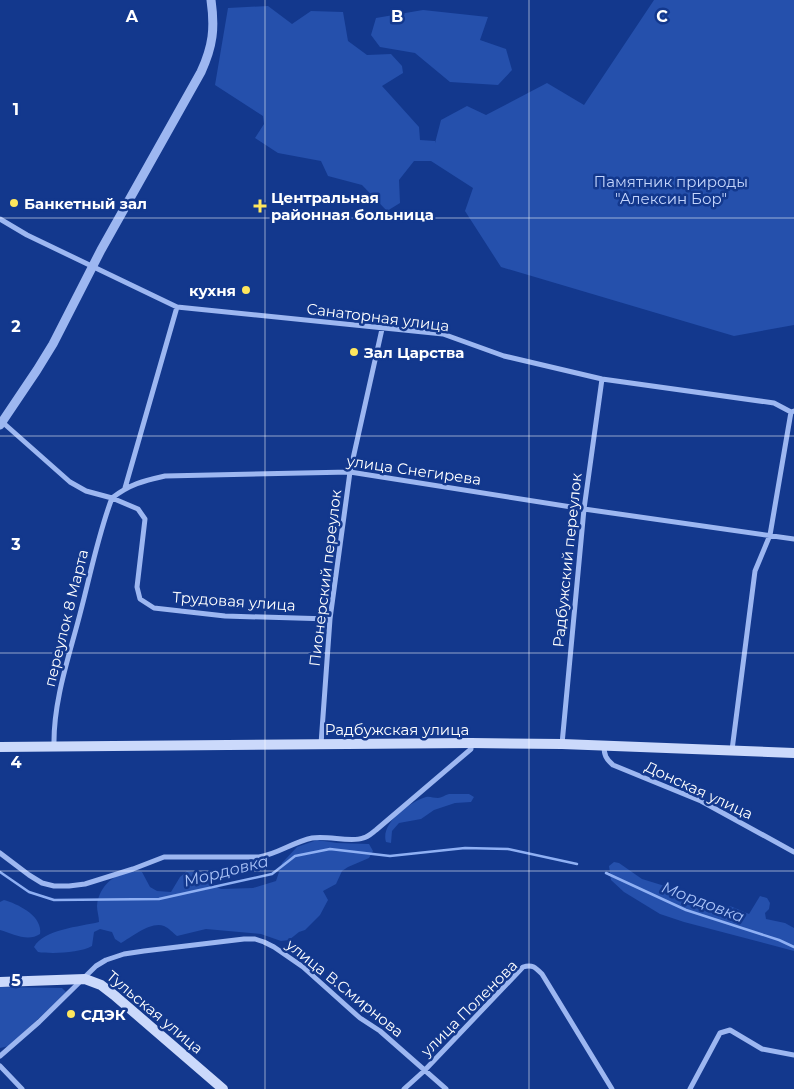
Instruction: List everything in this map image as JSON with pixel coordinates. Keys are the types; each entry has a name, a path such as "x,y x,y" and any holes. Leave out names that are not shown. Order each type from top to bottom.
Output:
{"main road":[{"name":"Радбужская улица","path":"0,747 471,743 604,745 794,753"},
{"name":"Тульская улица","path":"0,982 85,979 101,985 223,1089"}],"street":[{"path":"112,498 86,491 70,482 1,422 41,364 206,61 213,33 211,0"},
{"name":"Санаторная улица","path":"0,219 27,235 177,307 443,334 504,356 602,379 774,402 793,412"},
{"path":"125,488 177,307"},
{"name":"Пионерский переулок","path":"321,744 330,619 350,472 382,328"},
{"name":"Радбужский переулок","path":"562,744 584,509 602,379"},
{"path":"732,750 755,571 770,535 793,412"},
{"name":"улица Снегирева","path":"112,498 125,488 140,481 165,476 350,472 584,509 794,538"},
{"name":"Трудовая улица","path":"112,498 138,509 145,518 137,587 140,599 154,608 225,616 330,619"},
{"name":"переулок 8 Марта","path":"54,746 54,723 60,692 99,537 112,498"},
{"path":"0,853 42,883 54,886 69,886 85,884 133,869 164,856 259,857 269,855 314,837 358,840 365,838 376,830 471,749 471,743"},
{"name":"Донская улица","path":"604,745 604,753 607,760 613,765 701,801 794,852"},
{"name":"улица В.Смирнова","path":"0,1056 85,979 96,966 106,960 124,954 255,939 274,947 302,967 360,1018 380,1031 446,1089"},
{"name":"улица Поленова","path":"404,1089 424,1071 522,967 529,965 535,967 542,974 612,1089"},
{"path":"690,1089 720,1033 730,1030 762,1049 794,1055"},
{"path":"0,1066 22,1089"}],"green space":[{"name":"Памятник природы \"Алексин Бор\"","path":"654,0 794,0 794,325 734,336 501,267 465,211 473,188 431,161 414,161 399,180 400,203 387,211 362,185 328,176 321,161 278,153 255,138 264,124 263,116 215,85 228,8 268,6 292,24 311,11 343,12 348,41 367,55 391,54 402,66 403,73 382,86 419,127 420,140 435,141 435,143 441,120 467,106 486,115 547,83 584,105"},
{"path":"423,10 488,17 480,40 506,49 512,70 498,85 450,82 415,53 380,47 371,35 376,18"},
{"path":"449,794 469,794 474,797 471,802 455,803 434,810 421,819 399,823 392,831 391,843 386,842 387,828 405,808 426,797 439,798"},
{"path":"317,840 369,844 373,851 369,858 342,871 336,884 323,891 328,900 320,915 305,930 289,940 281,941 261,934 206,929 177,936 166,927 159,925 148,928 121,943 115,939 112,932 100,929 94,932 92,946 73,952 38,952 34,947 39,941 54,932 99,922 97,906 99,898 106,884 119,875 142,872 150,887 157,891 171,892 180,877 187,871 200,874 210,884 221,889 253,888 276,881 282,863 297,847"},
{"path":"614,862 619,863 642,879 668,887 679,895 700,900 718,910 730,906 749,914 760,896 767,898 770,903 769,909 765,913 766,919 785,923 794,928 794,951 660,914 624,892 611,880 609,866"},
{"path":"4,900 16,904 34,916 40,928 40,934 25,937 0,930 0,902"},
{"path":"0,987 62,988 66,992 9,1046 0,1048"}],"waterway":[{"name":"Мордовка","path":"0,872 29,892 54,900 159,899 272,874 295,856 330,849 390,856 465,848 508,849 577,864"},
{"name":"Мордовка","path":"606,873 686,910 779,940 794,947"}],"place":[{"name":"Банкетный зал","path":"14,203"},
{"name":"Центральная районная больница","path":"260,206"},
{"name":"кухня","path":"246,290"},
{"name":"Зал Царства","path":"354,352"},
{"name":"СДЭК","path":"71,1014"}]}
